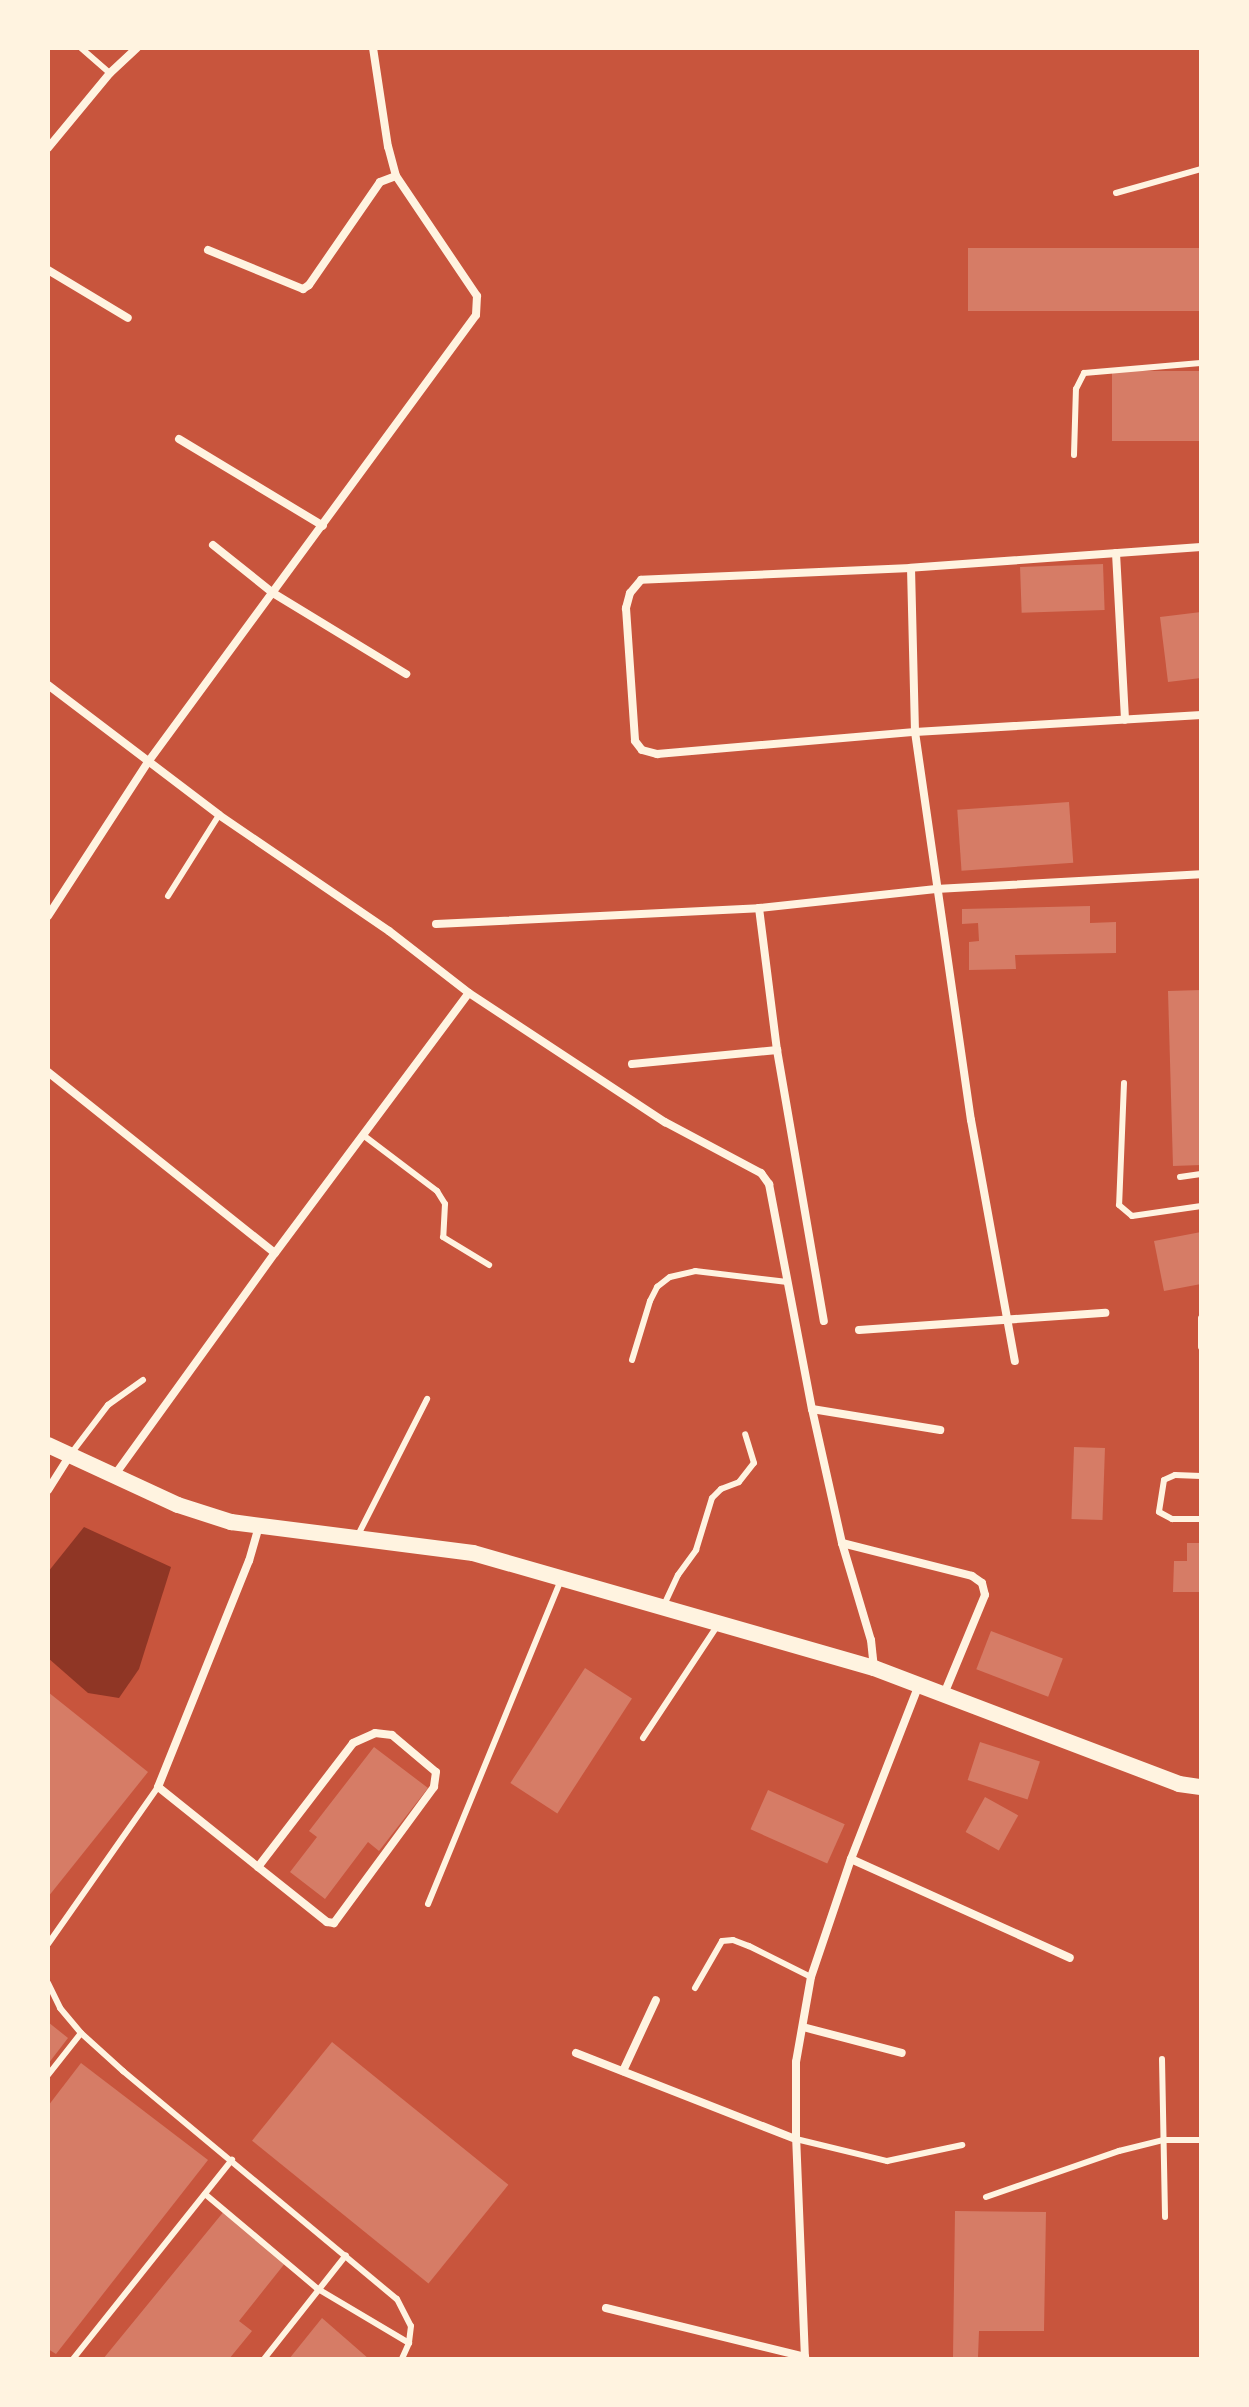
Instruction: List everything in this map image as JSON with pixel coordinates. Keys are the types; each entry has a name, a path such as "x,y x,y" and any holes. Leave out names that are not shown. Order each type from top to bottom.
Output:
{"main road":[{"path":"48,1445 178,1505 231,1522 473,1553 874,1668 1179,1784 1201,1787"}],"street":[{"path":"48,148 110,73 137,48"},
{"path":"48,916 148,762 471,324 478,306 477,296 396,176 388,147 373,48"},
{"path":"208,250 303,289 309,285 380,182 396,176"},
{"path":"48,270 128,318"},
{"path":"179,439 323,526"},
{"path":"213,545 273,593 406,674"},
{"path":"1201,547 911,568 641,580 630,593 626,608 635,741 642,750 657,754 915,732 1201,715"},
{"path":"1116,553 1125,720"},
{"path":"911,568 915,732 971,1120 1015,1361"},
{"path":"48,685 219,815 389,931 469,993 665,1122 761,1173 769,1184 812,1409 842,1543 871,1640 874,1668"},
{"path":"436,924 759,908 936,889 1201,874"},
{"path":"759,908 777,1050 824,1321"},
{"path":"114,1476 469,993"},
{"path":"632,1064 777,1050"},
{"path":"48,1072 275,1253"},
{"path":"859,1330 1105,1313"},
{"path":"812,1409 940,1430"},
{"path":"48,1490 70,1455"},
{"path":"258,1867 353,1743 375,1733 392,1735 436,1772 434,1787 334,1923 327,1922 258,1867 158,1787 249,1561 259,1526"},
{"path":"842,1543 972,1576 982,1583 985,1595 944,1694"},
{"path":"606,2308 805,2358 796,2062 811,1977 851,1859 919,1684"},
{"path":"851,1859 1070,1958"},
{"path":"623,2071 656,2000"},
{"path":"803,2027 902,2053"},
{"path":"576,2053 796,2139"}],"lane":[{"path":"81,48 110,73"},
{"path":"1116,193 1201,169"},
{"path":"1074,455 1076,389 1084,373 1201,363"},
{"path":"168,896 219,815"},
{"path":"1124,1083 1119,1205 1132,1216 1201,1206"},
{"path":"363,1135 437,1191 445,1204 443,1237 489,1265"},
{"path":"1180,1177 1201,1174"},
{"path":"632,1360 650,1301 657,1287 670,1277 695,1271 787,1282"},
{"path":"1201,1318 1201,1347"},
{"path":"70,1455 108,1405 143,1380"},
{"path":"357,1537 427,1399"},
{"path":"663,1607 678,1575 696,1550 712,1498 721,1489 739,1482 754,1463 745,1434"},
{"path":"1201,1476 1175,1475 1164,1480 1159,1512 1172,1519 1201,1519"},
{"path":"428,1904 561,1578"},
{"path":"643,1738 719,1623"},
{"path":"48,1944 158,1787"},
{"path":"695,1988 722,1941 733,1940 749,1946 811,1977"},
{"path":"48,1983 60,2008 81,2033 397,2299 411,2326 409,2343 402,2359"},
{"path":"48,2075 81,2033"},
{"path":"1162,2059 1165,2217"},
{"path":"796,2139 887,2161 962,2145"},
{"path":"986,2197 1105,2156 1163,2140 1201,2140"},
{"path":"73,2359 232,2160"},
{"path":"205,2194 318,2289 409,2343"},
{"path":"264,2359 346,2255"}],"shaded area":[{"path":"84,1527 171,1567 139,1669 119,1698 88,1693 48,1658 48,1572"}],"building":[{"path":"968,248 1201,248 1201,311 968,311"},
{"path":"1112,371 1201,371 1201,441 1112,441"},
{"path":"1103,564 1105,610 1022,613 1020,567"},
{"path":"1201,612 1201,678 1168,682 1160,617"},
{"path":"1069,802 1073,863 962,871 957,810"},
{"path":"1090,906 1090,923 1116,922 1116,953 1015,955 1016,969 969,970 969,942 979,941 978,923 962,924 962,909"},
{"path":"1201,990 1201,1165 1173,1166 1168,991"},
{"path":"1201,1232 1201,1284 1164,1291 1154,1241"},
{"path":"1074,1447 1105,1448 1102,1520 1071,1519"},
{"path":"1187,1543 1201,1543 1201,1592 1173,1592 1174,1561 1187,1561"},
{"path":"991,1631 1063,1659 1048,1697 976,1669"},
{"path":"585,1668 632,1698 557,1813 510,1783"},
{"path":"48,1692 148,1772 48,1897"},
{"path":"980,1742 1040,1761 1028,1800 968,1780"},
{"path":"374,1747 428,1788 379,1851 368,1842 325,1899 290,1872 317,1837 309,1831"},
{"path":"768,1790 845,1824 827,1863 751,1829"},
{"path":"985,1797 1018,1815 999,1850 966,1832"},
{"path":"48,2022 68,2038 48,2064"},
{"path":"332,2042 508,2185 428,2284 252,2141"},
{"path":"81,2063 208,2160 56,2354 48,2349 48,2106"},
{"path":"225,2210 286,2262 239,2321 252,2331 229,2359 103,2359"},
{"path":"955,2211 1046,2212 1044,2331 979,2331 978,2357 953,2357"},
{"path":"322,2318 369,2359 289,2359"}]}
